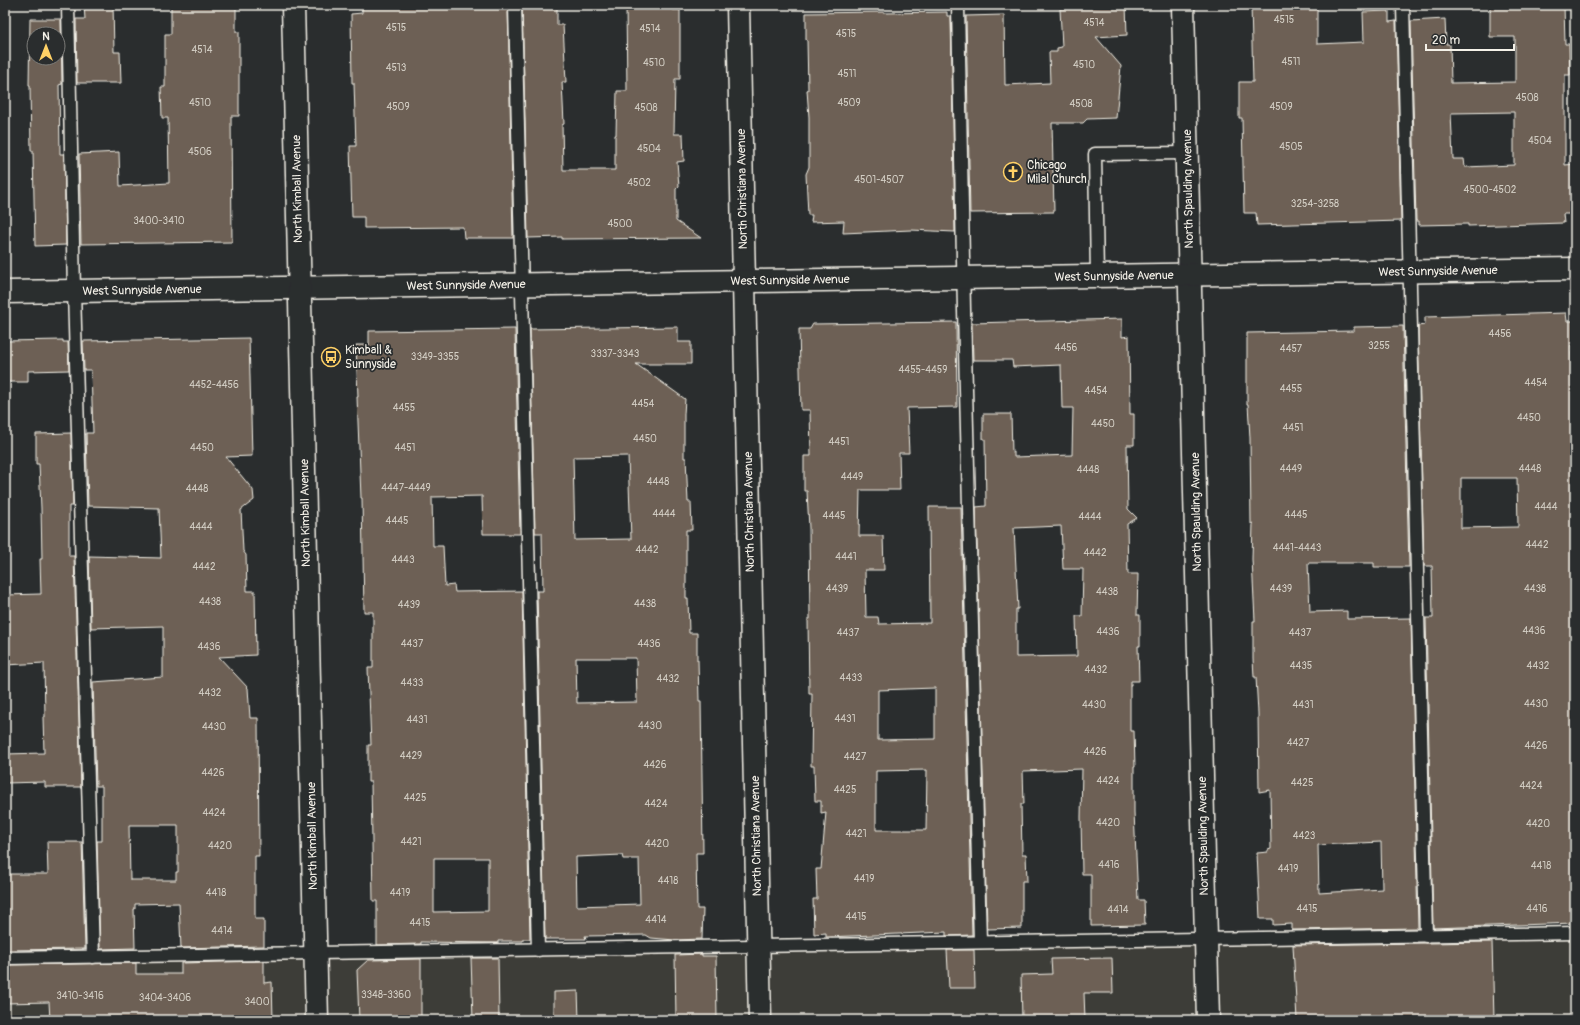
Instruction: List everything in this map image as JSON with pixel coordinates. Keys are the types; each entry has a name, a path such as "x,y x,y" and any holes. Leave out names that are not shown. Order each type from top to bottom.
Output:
{"street":[{"name":"North Kimball Avenue","path":"292,5 317,1020"},
{"name":"North Christiana Avenue","path":"738,5 760,1020"},
{"name":"North Spaulding Avenue","path":"1183,5 1208,1020"},
{"name":"West Sunnyside Avenue","path":"5,292 1575,269"}],"lane":[{"path":"68,5 74,291 94,957"},
{"path":"515,5 538,950"},
{"path":"958,5 980,942"},
{"path":"1403,5 1426,936"},
{"path":"1097,276 1096,154 1187,153"},
{"path":"5,958 1575,933"}],"shaded area":[{"path":"1575,932 1575,1020 5,1020 5,953"}],"building":[{"path":"84,5 113,5 114,52 120,52 121,83 77,83 76,19 85,19"},
{"path":"171,5 236,5 236,32 239,32 239,116 231,116 232,242 81,244 79,154 119,152 120,186 169,183 168,118 162,118 161,87 165,87 165,34 171,34"},
{"path":"362,5 508,5 513,238 464,238 463,227 364,228 364,217 352,217 350,146 356,146 354,83 352,83 351,14 362,13"},
{"path":"522,5 557,5 557,25 563,25 566,82 562,82 564,124 562,125 563,170 615,170 617,91 627,91 626,5 673,5 673,10 680,10 680,79 675,79 674,134 683,134 684,161 677,162 679,186 676,189 676,221 701,238 528,238"},
{"path":"1126,5 1127,35 1096,37 1121,66 1116,118 1087,119 1083,123 1052,123 1054,212 970,213 966,16 1004,15 1005,85 1050,83 1049,52 1057,52 1057,48 1062,47 1060,9"},
{"path":"1251,5 1317,5 1317,44 1364,42 1363,12 1389,11 1389,22 1396,21 1401,221 1257,225 1256,213 1244,213 1242,118 1239,118 1239,82 1253,82"},
{"path":"1490,5 1564,5 1565,44 1569,44 1570,75 1565,75 1565,165 1575,164 1575,214 1563,214 1564,223 1468,226 1468,224 1419,225 1419,221 1416,221 1411,21 1445,19 1446,44 1450,44 1451,83 1515,82 1515,37 1490,37","holes":["1514,112 1514,165 1465,167 1464,159 1453,159 1451,113"]},
{"path":"947,12 947,16 951,16 955,232 911,230 843,233 844,221 811,222 812,215 808,215 806,174 809,167 809,117 807,90 806,13"},
{"path":"30,19 61,19 61,26 30,26"},
{"path":"29,66 62,66 62,84 59,85 60,154 64,154 66,245 35,246"},
{"path":"1566,313 1567,321 1575,321 1575,345 1571,345 1573,402 1575,402 1575,923 1433,928 1426,618 1433,618 1432,566 1424,566 1418,326 1425,325 1425,317","holes":["1461,478 1517,478 1518,527 1461,528"]},
{"path":"1122,319 1122,337 1129,336 1130,414 1134,414 1134,445 1127,445 1128,509 1137,518 1127,524 1128,574 1138,574 1137,615 1140,615 1140,646 1138,646 1139,681 1131,681 1130,685 1130,731 1134,731 1134,812 1138,900 1144,900 1145,925 1091,926 1091,874 1082,874 1082,769 1023,771 1024,804 1021,804 1022,854 1026,854 1027,881 1022,881 1022,928 987,929 976,507 986,506 983,414 1011,414 1012,453 1014,452 1014,457 1072,455 1073,408 1062,408 1061,365 1013,367 1012,360 973,360 972,323","holes":["1061,526 1063,569 1083,569 1082,616 1076,616 1077,656 1016,657 1016,609 1018,609 1014,528"]},
{"path":"956,322 957,407 907,408 909,453 899,453 900,490 860,490 859,536 883,536 884,570 865,570 866,617 878,617 879,624 930,623 929,507 961,507 972,935 946,936 946,932 826,937 826,933 814,934 813,899 817,899 816,869 821,869 826,812 821,813 821,801 815,801 814,766 811,766 812,694 809,694 808,619 810,619 809,528 807,491 804,491 804,456 811,456 810,410 801,410 799,329 810,329 813,324","holes":["935,688 935,739 878,740 878,690","927,770 926,830 876,830 876,771"]},
{"path":"1403,326 1409,567 1374,567 1374,563 1308,563 1310,612 1347,611 1347,619 1411,618 1418,928 1292,930 1292,924 1273,925 1273,919 1260,919 1257,853 1268,852 1268,850 1271,849 1270,790 1259,792 1258,713 1256,677 1254,677 1253,659 1253,621 1255,621 1252,559 1253,523 1251,524 1250,438 1247,404 1247,333 1354,331 1354,327","holes":["1381,842 1382,889 1319,893 1318,845"]},
{"path":"678,327 678,342 691,342 691,364 636,364 685,399 684,458 686,458 688,502 691,502 692,530 686,530 686,598 688,598 689,633 697,633 699,701 701,701 703,853 696,853 697,909 703,909 702,939 675,940 651,938 646,935 585,936 586,939 545,939 537,591 543,591 542,533 535,533 530,329","holes":["628,456 631,539 575,540 573,457","576,658 636,658 637,702 577,703","622,855 623,859 639,859 640,904 577,906 576,857"]},
{"path":"515,329 520,534 483,534 482,496 432,497 433,546 443,546 445,586 454,585 455,592 522,591 530,939 523,939 523,941 498,941 498,943 421,942 421,944 377,945 377,901 373,901 371,782 368,782 368,745 371,745 368,668 373,668 373,612 364,612 362,498 356,345 369,345 369,331","holes":["434,858 488,858 488,911 434,912"]},
{"path":"249,338 252,456 226,457 253,490 254,500 241,510 243,551 246,555 247,591 255,591 256,655 219,657 248,688 250,718 258,718 259,856 255,856 255,919 264,919 264,946 181,948 179,903 135,904 135,948 100,949 97,841 102,841 102,786 96,786 93,682 163,677 163,626 91,628 89,556 161,558 159,508 88,506 86,433 93,433 91,370 84,370 83,341","holes":["129,825 178,825 178,872 176,872 176,880 130,880"]},
{"path":"63,340 63,342 68,342 69,370 28,371 28,382 5,382 5,341"},
{"path":"71,433 73,506 69,506 69,556 74,556 81,787 45,787 45,782 5,783 5,754 44,753 43,717 45,717 44,663 5,665 5,595 41,594 41,508 39,464 36,464 36,434"},
{"path":"47,842 82,842 85,949 5,950 5,874 48,874"},
{"path":"1492,942 1494,1020 1297,1020 1293,945"},
{"path":"947,950 974,950 975,988 949,988"},
{"path":"702,954 702,956 716,956 717,1020 676,1020 675,955"},
{"path":"471,958 498,958 499,1020 473,1020"},
{"path":"1112,958 1113,993 1084,993 1085,1020 1022,1020 1021,975 1052,974 1051,959"},
{"path":"421,959 421,1020 359,1020 357,970 368,960"},
{"path":"264,961 264,983 272,982 273,1020 50,1020 49,1002 5,1003 5,965 136,963 136,974 181,974 181,963"},
{"path":"578,991 579,1020 554,1020 554,992"}],"place":[{"name":"Chicago Milal Church","path":"1013,172"},
{"name":"Kimball & Sunnyside","path":"331,357"}]}
